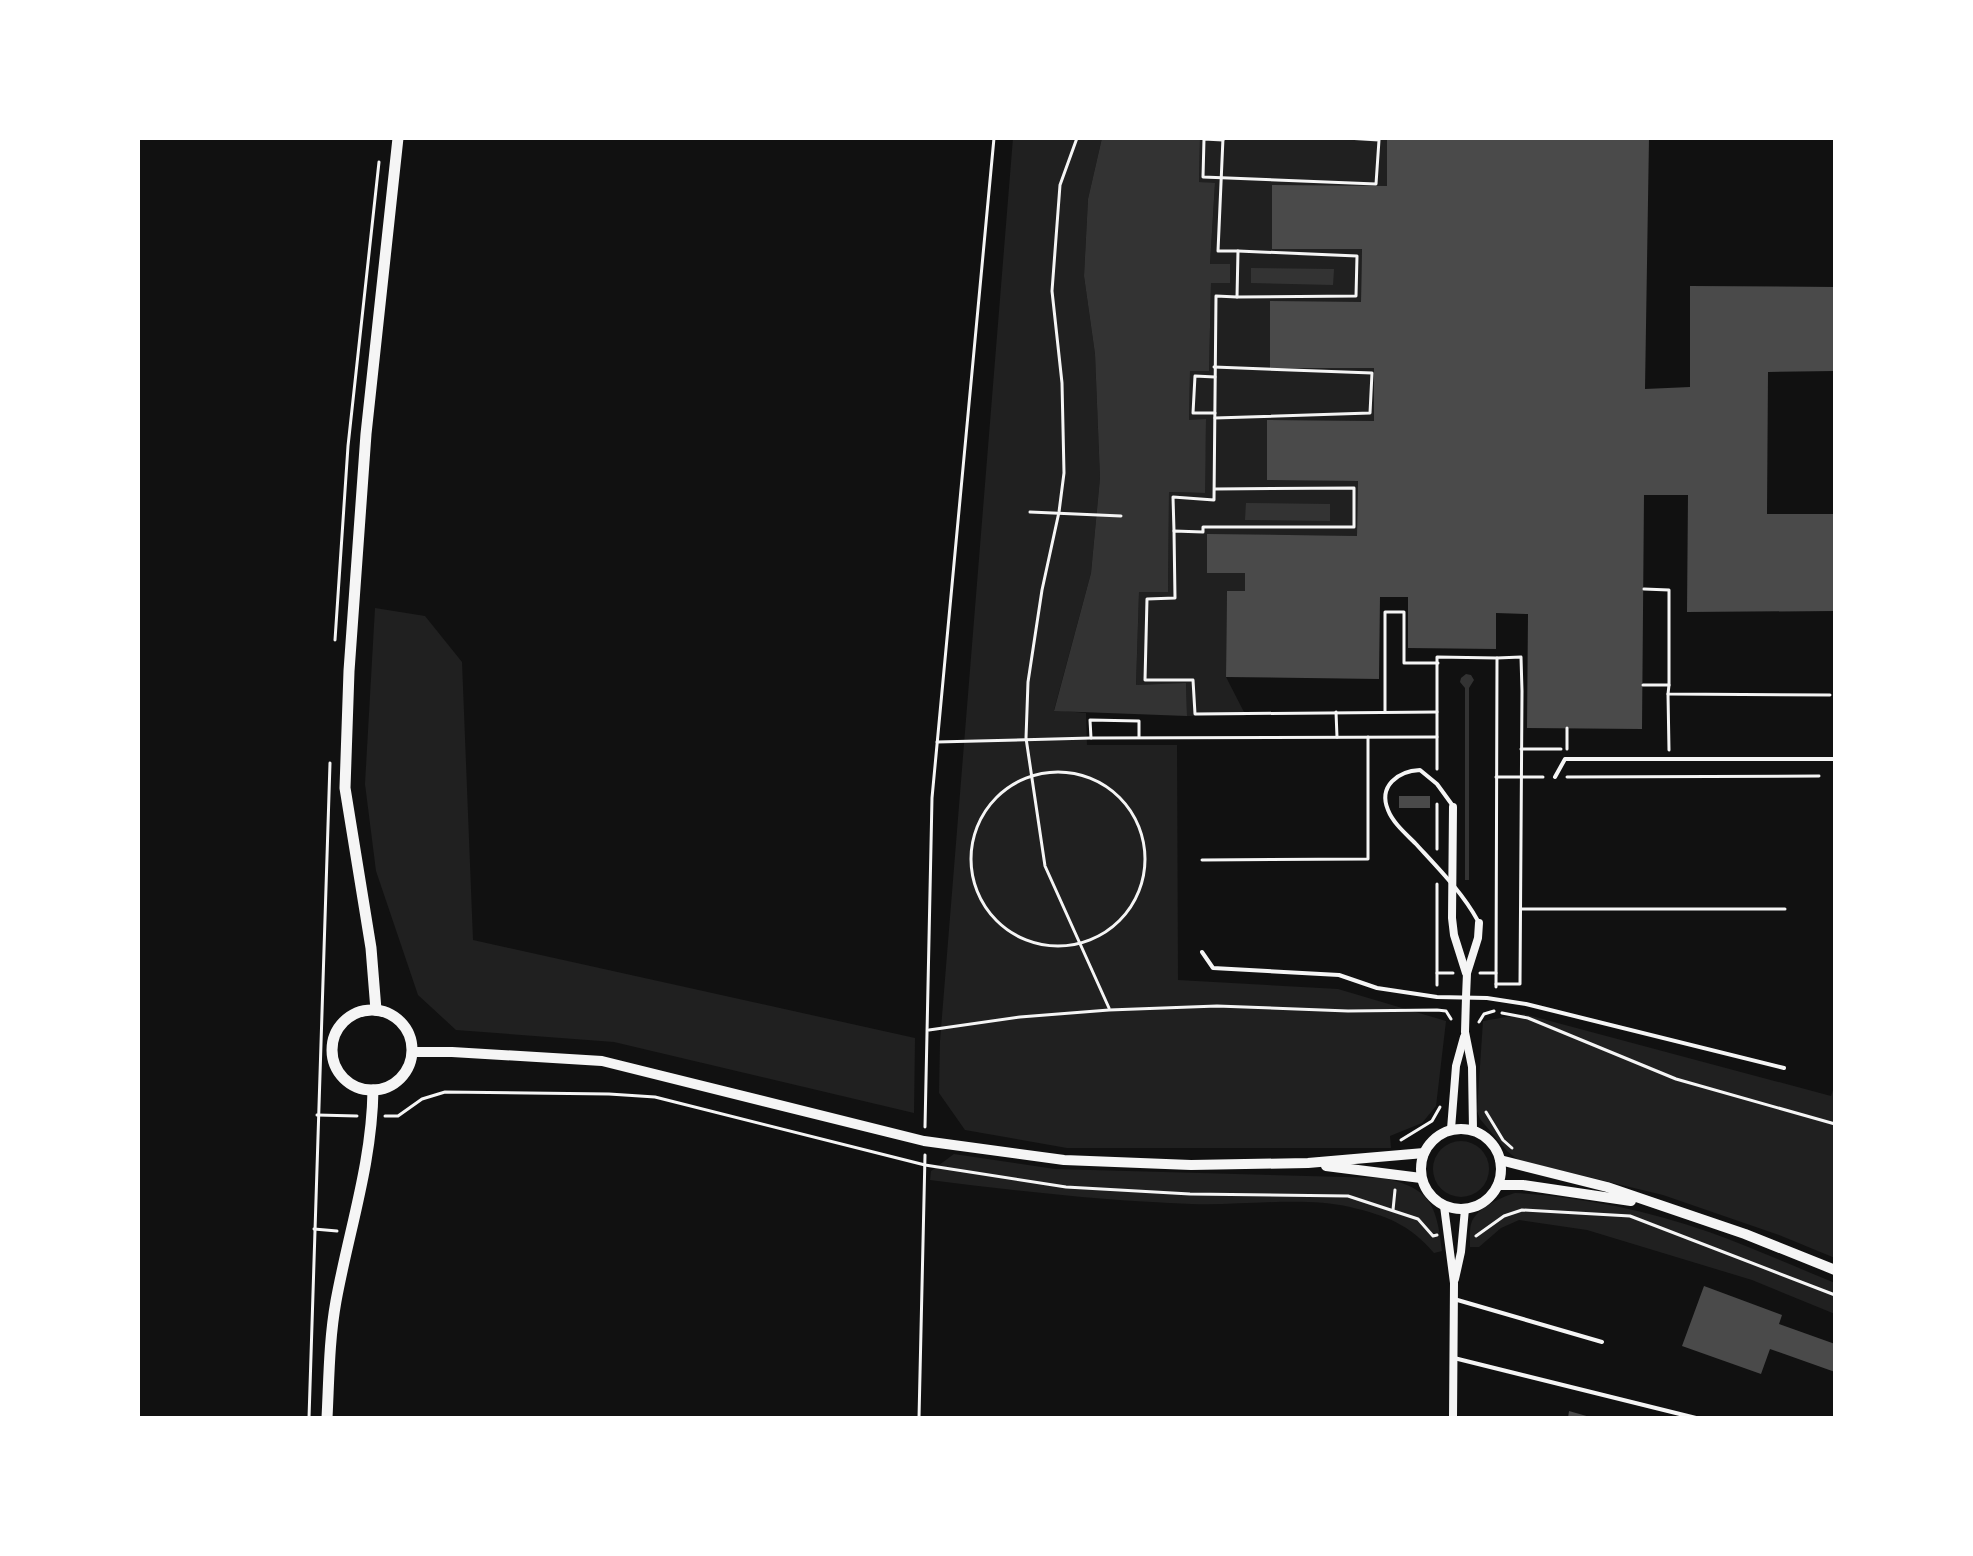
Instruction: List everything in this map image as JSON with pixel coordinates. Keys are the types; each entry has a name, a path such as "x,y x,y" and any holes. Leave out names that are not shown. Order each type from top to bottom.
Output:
{"main road":[{"path":"376,1010 371,948 345,788 349,671 366,434 398,138"},
{"path":"376,1010 398,1020 411,1040 412,1052 402,1077 391,1086 373,1090 352,1085 342,1076 335,1065 334,1038 350,1017 363,1011 376,1010"},
{"path":"327,1418 336,1302 364,1178 373,1116 373,1090"}],"street":[{"path":"1453,807 1454,935 1467,973"},
{"path":"1473,1130 1472,1067 1465,1032 1466,997 1467,973 1478,938 1479,923"},
{"path":"1451,1129 1456,1066 1465,1032"},
{"path":"412,1052 602,1061 924,1141 1064,1160 1191,1165 1308,1163 1424,1153"},
{"path":"1451,1129 1473,1130 1490,1141 1500,1160 1498,1185 1485,1201 1465,1209 1444,1206 1426,1190 1421,1178 1424,1153 1430,1142 1451,1129"},
{"path":"1500,1160 1595,1184 1745,1234 1835,1270"},
{"path":"1308,1163 1421,1178"},
{"path":"1498,1185 1523,1185 1649,1203"},
{"path":"1444,1206 1454,1283 1453,1418"},
{"path":"1454,1283 1465,1209"}],"lane":[{"path":"1555,777 1565,759 1835,759"},
{"path":"1453,807 1437,784 1420,770 1398,775 1389,784 1385,797 1392,817 1452,884 1479,923"},
{"path":"1202,952 1213,968 1339,975 1377,988 1437,997 1526,1004 1784,1068"},
{"path":"1454,1299 1602,1342"},
{"path":"1454,1358 1696,1418"}],"path":[{"path":"919,1418 932,798 994,138"},
{"path":"1077,138 1060,185 1052,291 1062,383 1064,473 1028,682 1026,738 1045,866 1109,1010"},
{"path":"1346,138 1379,140 1376,184 1220,178 1203,177 1204,139 1223,139 1220,178 1218,251 1357,256 1356,296 1216,296 1214,500 1173,497 1175,598 1147,599 1145,680 1193,680 1195,714 1437,712"},
{"path":"1237,297 1238,251"},
{"path":"1214,367 1372,373 1370,413 1193,413 1195,376 1215,377"},
{"path":"1174,531 1203,532 1203,527 1354,527 1354,488 1215,489"},
{"path":"1030,512 1121,516"},
{"path":"1644,589 1669,590 1669,750"},
{"path":"1385,712 1385,612 1404,612 1404,663 1438,663"},
{"path":"1452,648 1452,658"},
{"path":"1496,984 1520,984 1521,777 1521,657 1497,658"},
{"path":"1643,685 1669,685"},
{"path":"1668,694 1830,695"},
{"path":"1336,712 1337,737"},
{"path":"1091,738 1090,720 1139,721 1139,737"},
{"path":"1521,749 1567,749 1567,728"},
{"path":"1202,860 1368,859 1368,737"},
{"path":"937,742 1026,738 1437,737"},
{"path":"1070,772 1104,784 1128,805 1144,839 1145,875 1131,909 1109,932 1080,945 1035,945 998,924 975,889 971,846 987,807 1008,787 1032,775 1070,772"},
{"path":"1496,777 1819,776"},
{"path":"1520,909 1785,909"},
{"path":"927,1030 1020,1017 1217,1006 1348,1011 1437,1010 1446,1011 1451,1016 1451,1032 1479,1032 1479,1022 1484,1014 1494,1011 1528,1018 1676,1079 1835,1124"},
{"path":"1482,1106 1503,1140 1523,1156 1525,1168"},
{"path":"309,1418 317,1115"},
{"path":"1522,1210 1523,1185"},
{"path":"314,1229 353,1232"}],"shaded area":[{"path":"1013,138 1102,138 1088,199 1084,276 1095,354 1100,478 1091,573 1054,710 1086,713 1087,745 1177,745 1178,980 1338,989 1446,1021 1436,1106 1422,1123 1390,1136 1391,1148 1067,1148 965,1130 939,1093 940,1041"},
{"path":"1102,138 1200,138 1199,182 1215,183 1210,264 1230,264 1230,283 1211,283 1209,371 1190,371 1189,420 1206,419 1205,493 1169,492 1168,592 1139,592 1136,685 1186,683 1187,716 1054,711 1091,573 1100,478 1095,354 1084,276 1088,199"},
{"path":"1200,138 1387,138 1387,186 1272,249 1362,249 1361,302 1270,302 1270,367 1374,368 1374,421 1267,420 1267,479 1358,481 1357,536 1207,535 1207,573 1245,573 1245,591 1227,591 1226,677 1246,716 1187,716 1186,684 1136,685 1139,592 1168,592 1169,492 1204,493 1206,420 1189,420 1190,371 1209,370 1211,283 1229,283 1210,264 1215,184 1199,182"},
{"path":"1251,268 1334,269 1333,285 1251,283"},
{"path":"1246,503 1330,504 1330,521 1245,520"},
{"path":"375,608 425,616 462,662 473,940 915,1038 914,1113 614,1042 456,1030 418,995 376,871 365,784"},
{"path":"1466,674 1474,680 1469,688 1469,880 1465,880 1465,688 1460,682"},
{"path":"1524,1014 1831,1096 1835,1084 1835,1258 1663,1195 1518,1160 1480,1119 1477,1111 1483,1021"},
{"path":"1461,1141 1481,1149 1489,1169 1481,1189 1461,1197 1441,1189 1433,1169 1441,1149"},
{"path":"954,1154 1055,1169 1382,1178 1411,1187 1428,1201 1437,1221 1442,1251 1434,1253 1416,1235 1386,1218 1331,1204 1159,1203 930,1180 931,1171"},
{"path":"1515,1193 1613,1206 1661,1217 1725,1238 1835,1283 1835,1314 1752,1280 1587,1230 1519,1220 1501,1228 1479,1247 1470,1247 1470,1227 1475,1216 1491,1203"}],"building":[{"path":"1387,138 1649,138 1645,389 1690,387 1690,286 1835,287 1835,371 1768,372 1767,514 1835,514 1835,611 1687,612 1688,495 1644,495 1642,729 1527,728 1528,614 1496,613 1496,649 1408,648 1408,597 1380,597 1379,679 1226,677 1227,591 1245,591 1245,573 1207,573 1207,534 1357,536 1358,481 1267,480 1267,420 1374,421 1374,368 1270,368 1270,301 1361,302 1362,249 1272,249 1272,185 1387,186"},
{"path":"1399,796 1430,796 1430,808 1399,808"},
{"path":"1704,1286 1782,1315 1779,1324 1835,1344 1835,1372 1770,1349 1761,1374 1682,1346"},
{"path":"1569,1411 1590,1417 1590,1418 1568,1418"}]}
